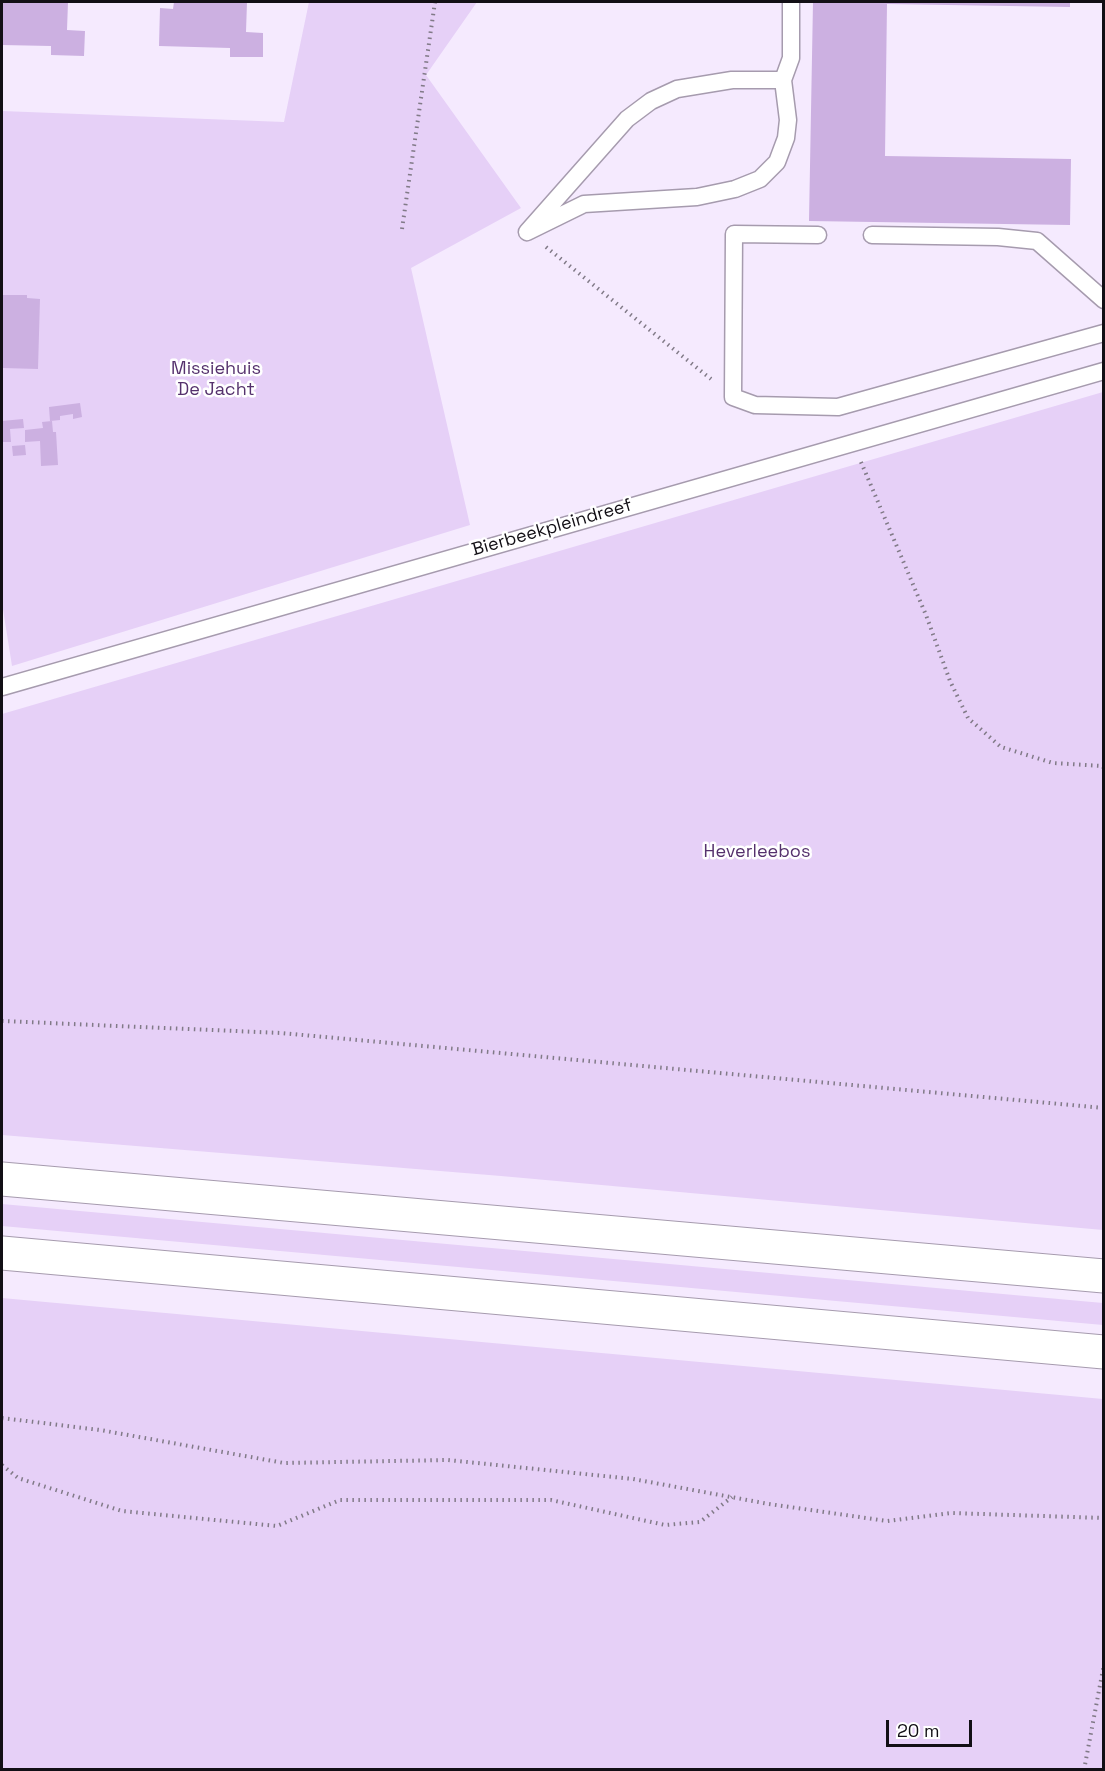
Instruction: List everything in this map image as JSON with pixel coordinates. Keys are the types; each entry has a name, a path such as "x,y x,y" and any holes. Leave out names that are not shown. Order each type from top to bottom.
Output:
{"highway":[{"path":"2,1179 1104,1276"},
{"path":"2,1253 1104,1352"}],"lane":[{"path":"526,232 584,204 697,196 735,189 760,180 777,162 786,138 788,120 783,80 791,58 792,2"},
{"path":"526,232 627,119 651,101 677,89 732,80 783,80"},
{"path":"819,235 734,234 733,397 755,405 838,407 1104,333"},
{"path":"873,235 998,237 1037,241 1104,300"},
{"name":"Bierbeekpleindreef","path":"2,687 1104,371"}],"path":[{"path":"402,229 435,2"},
{"path":"526,232 733,397"},
{"path":"853,442 968,718 1001,747 1053,763 1103,767"},
{"path":"2,1021 281,1033 1104,1108"},
{"path":"2,1418 100,1430 284,1463 448,1461 633,1479 887,1521 951,1513 1104,1518"},
{"path":"2,1465 18,1478 122,1511 277,1526 340,1500 550,1500 665,1525 700,1522 732,1497"},
{"path":"1084,1770 1104,1664"}],"green space":[{"name":"Missiehuis De Jacht","path":"309,2 477,2 426,75 521,208 411,268 470,525 12,666 2,603 2,111 284,122"},
{"name":"Heverleebos","path":"1103,392 1103,1230 501,1176 2,1135 2,714"},
{"path":"2,1204 1103,1303 1103,1325 2,1226"},
{"path":"2,1298 1103,1399 1103,1769 2,1769"}],"building":[{"path":"2,2 68,2 67,30 85,31 84,56 51,55 51,46 2,45"},
{"path":"174,2 247,2 246,32 263,33 263,57 230,57 230,48 159,46 160,8 173,9"},
{"path":"813,2 1070,2 1070,7 887,4 885,156 1071,159 1070,225 809,221"},
{"path":"2,295 27,295 27,298 40,299 38,369 3,368"},
{"path":"80,403 82,417 73,419 73,414 60,416 60,420 50,421 49,407"},
{"path":"23,419 24,428 10,429 11,442 2,442 2,421"},
{"path":"52,421 53,432 56,432 58,465 41,466 40,441 25,442 25,430 43,428 42,422"},
{"path":"25,445 26,455 13,456 12,446"}]}
